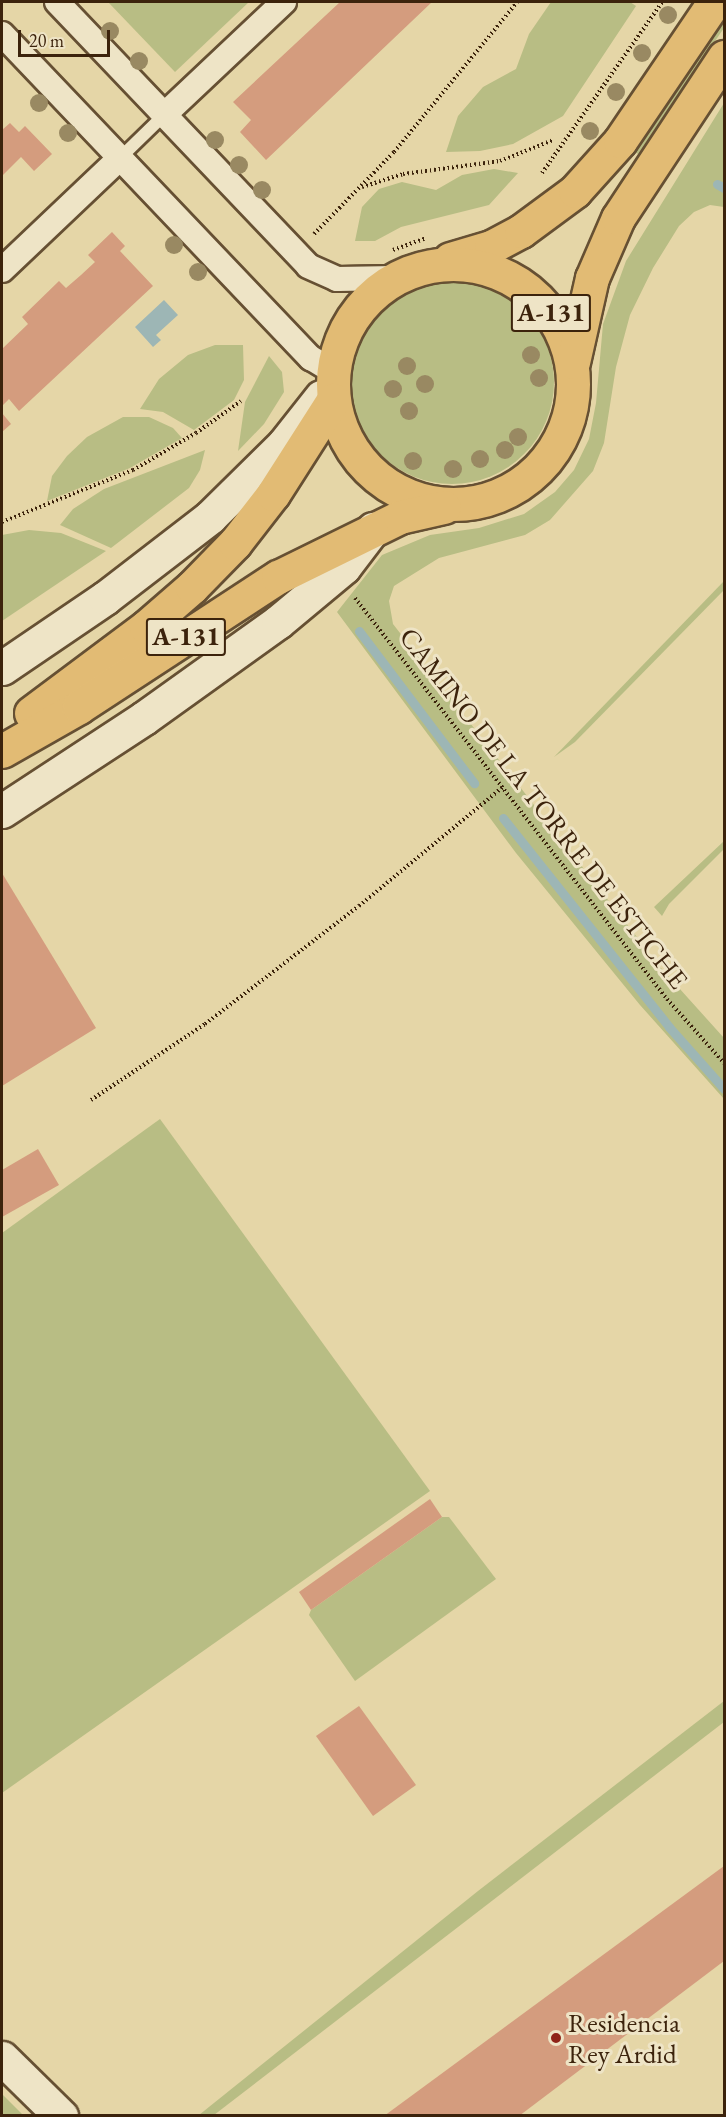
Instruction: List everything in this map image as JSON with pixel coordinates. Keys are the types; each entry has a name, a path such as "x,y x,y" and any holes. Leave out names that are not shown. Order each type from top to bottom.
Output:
{"main road":[{"name":"A-131","path":"2,733 77,680 192,587 235,543 273,494 332,385 339,343 352,317 371,295 408,260 491,247 521,231 575,191 620,141 714,2"},
{"name":"A-131","path":"572,367 588,288 618,218 724,57"},
{"name":"A-131","path":"2,751 99,694 278,577 400,517 454,504 483,500 510,490 546,458 566,424 573,396 572,367 565,339 551,313 524,286 480,266 408,260"},
{"name":"A-131","path":"332,385 340,428 354,454 374,475 398,491 425,501 454,504"},
{"path":"2,668 105,598 210,517 284,444 332,385"},
{"path":"2,811 202,677 336,574 372,529"},
{"path":"2,2058 60,2115"}],"street":[{"path":"57,2 316,272 350,280 408,260"},
{"path":"164,115 284,2"},
{"path":"2,34 311,358 332,385"},
{"path":"2,270 120,158"}],"lane":[{"path":"120,158 164,115"}],"path":[{"path":"319,244 312,236 361,188 454,83 517,2"},
{"path":"536,181 575,131 662,2"},
{"path":"361,188 403,174 500,161 554,140"},
{"path":"2,522 133,470 196,433 241,401"},
{"name":"CAMINO DE LA TORRE DE ESTICHE","path":"336,574 504,786 667,999 724,1063"},
{"path":"91,1100 205,1024 359,906 504,786"}],"green space":[{"path":"108,2 249,2 175,72"},
{"path":"551,2 630,2 636,6 563,116 513,144 480,151 446,152 458,116 483,87 516,69 529,34"},
{"path":"724,14 724,28 638,154 632,150"},
{"path":"724,103 724,207 710,205 694,212 679,226 653,268 630,315 616,367 604,443 593,471 550,520 525,535 439,558 394,586 389,601 393,624 661,968 724,1038 724,1099 640,1005 516,853 337,612 382,555 430,535 479,528 524,514 555,492 574,470 589,439 596,403 603,324 626,261"},
{"path":"494,169 518,173 489,205 401,227 375,241 355,241 362,207 379,189 402,182 436,190 462,175"},
{"path":"442,280 462,280 482,284 500,292 517,303 531,317 550,352 554,382 550,412 542,430 531,447 517,461 482,480 462,484 442,484 422,480 404,472 387,461 373,447 354,412 350,392 350,372 354,352 362,334 373,317 387,303 422,284"},
{"path":"215,345 243,345 244,380 234,400 194,430 163,412 140,409 159,379 188,355"},
{"path":"269,356 282,372 284,392 264,424 238,451 245,402"},
{"path":"123,417 149,417 173,428 182,438 130,468 47,501 52,476 67,456 87,437"},
{"path":"205,450 200,470 189,488 111,548 60,525 73,509 104,489"},
{"path":"29,530 61,533 106,551 2,621 2,535"},
{"path":"724,581 724,590 575,742 554,757"},
{"path":"724,841 724,849 669,904 662,916 654,907"},
{"path":"160,1119 430,1491 2,1793 2,1233"},
{"path":"442,1517 449,1517 496,1579 355,1681 309,1615 311,1610"},
{"path":"724,1701 724,1722 214,2115 199,2115 478,1891"},
{"path":"2,2094 23,2115 2,2115"}],"water":[{"path":"164,300 178,315 156,335 161,340 153,347 135,327"}],"building":[{"path":"340,2 432,2 266,160 240,132 251,120 233,102"},
{"path":"10,123 19,132 25,126 52,154 34,171 21,157 2,176 2,130"},
{"path":"112,232 125,246 120,251 153,286 19,411 9,399 2,406 2,349 28,324 22,317 59,281 66,288 95,262 88,255"},
{"path":"2,413 11,424 2,432"},
{"path":"2,873 96,1028 2,1086"},
{"path":"38,1149 59,1185 2,1217 2,1170"},
{"path":"430,1499 442,1517 311,1610 299,1592"},
{"path":"359,1706 416,1785 373,1816 316,1736"},
{"name":"Residencia Rey Ardid","path":"724,1866 724,1961 519,2116 384,2116"}],"waterway":[{"path":"717,184 724,188"},
{"path":"359,631 474,783"},
{"path":"503,818 669,1027 724,1089"}],"place":[{"name":"Residencia Rey Ardid","path":"556,2038"}]}
